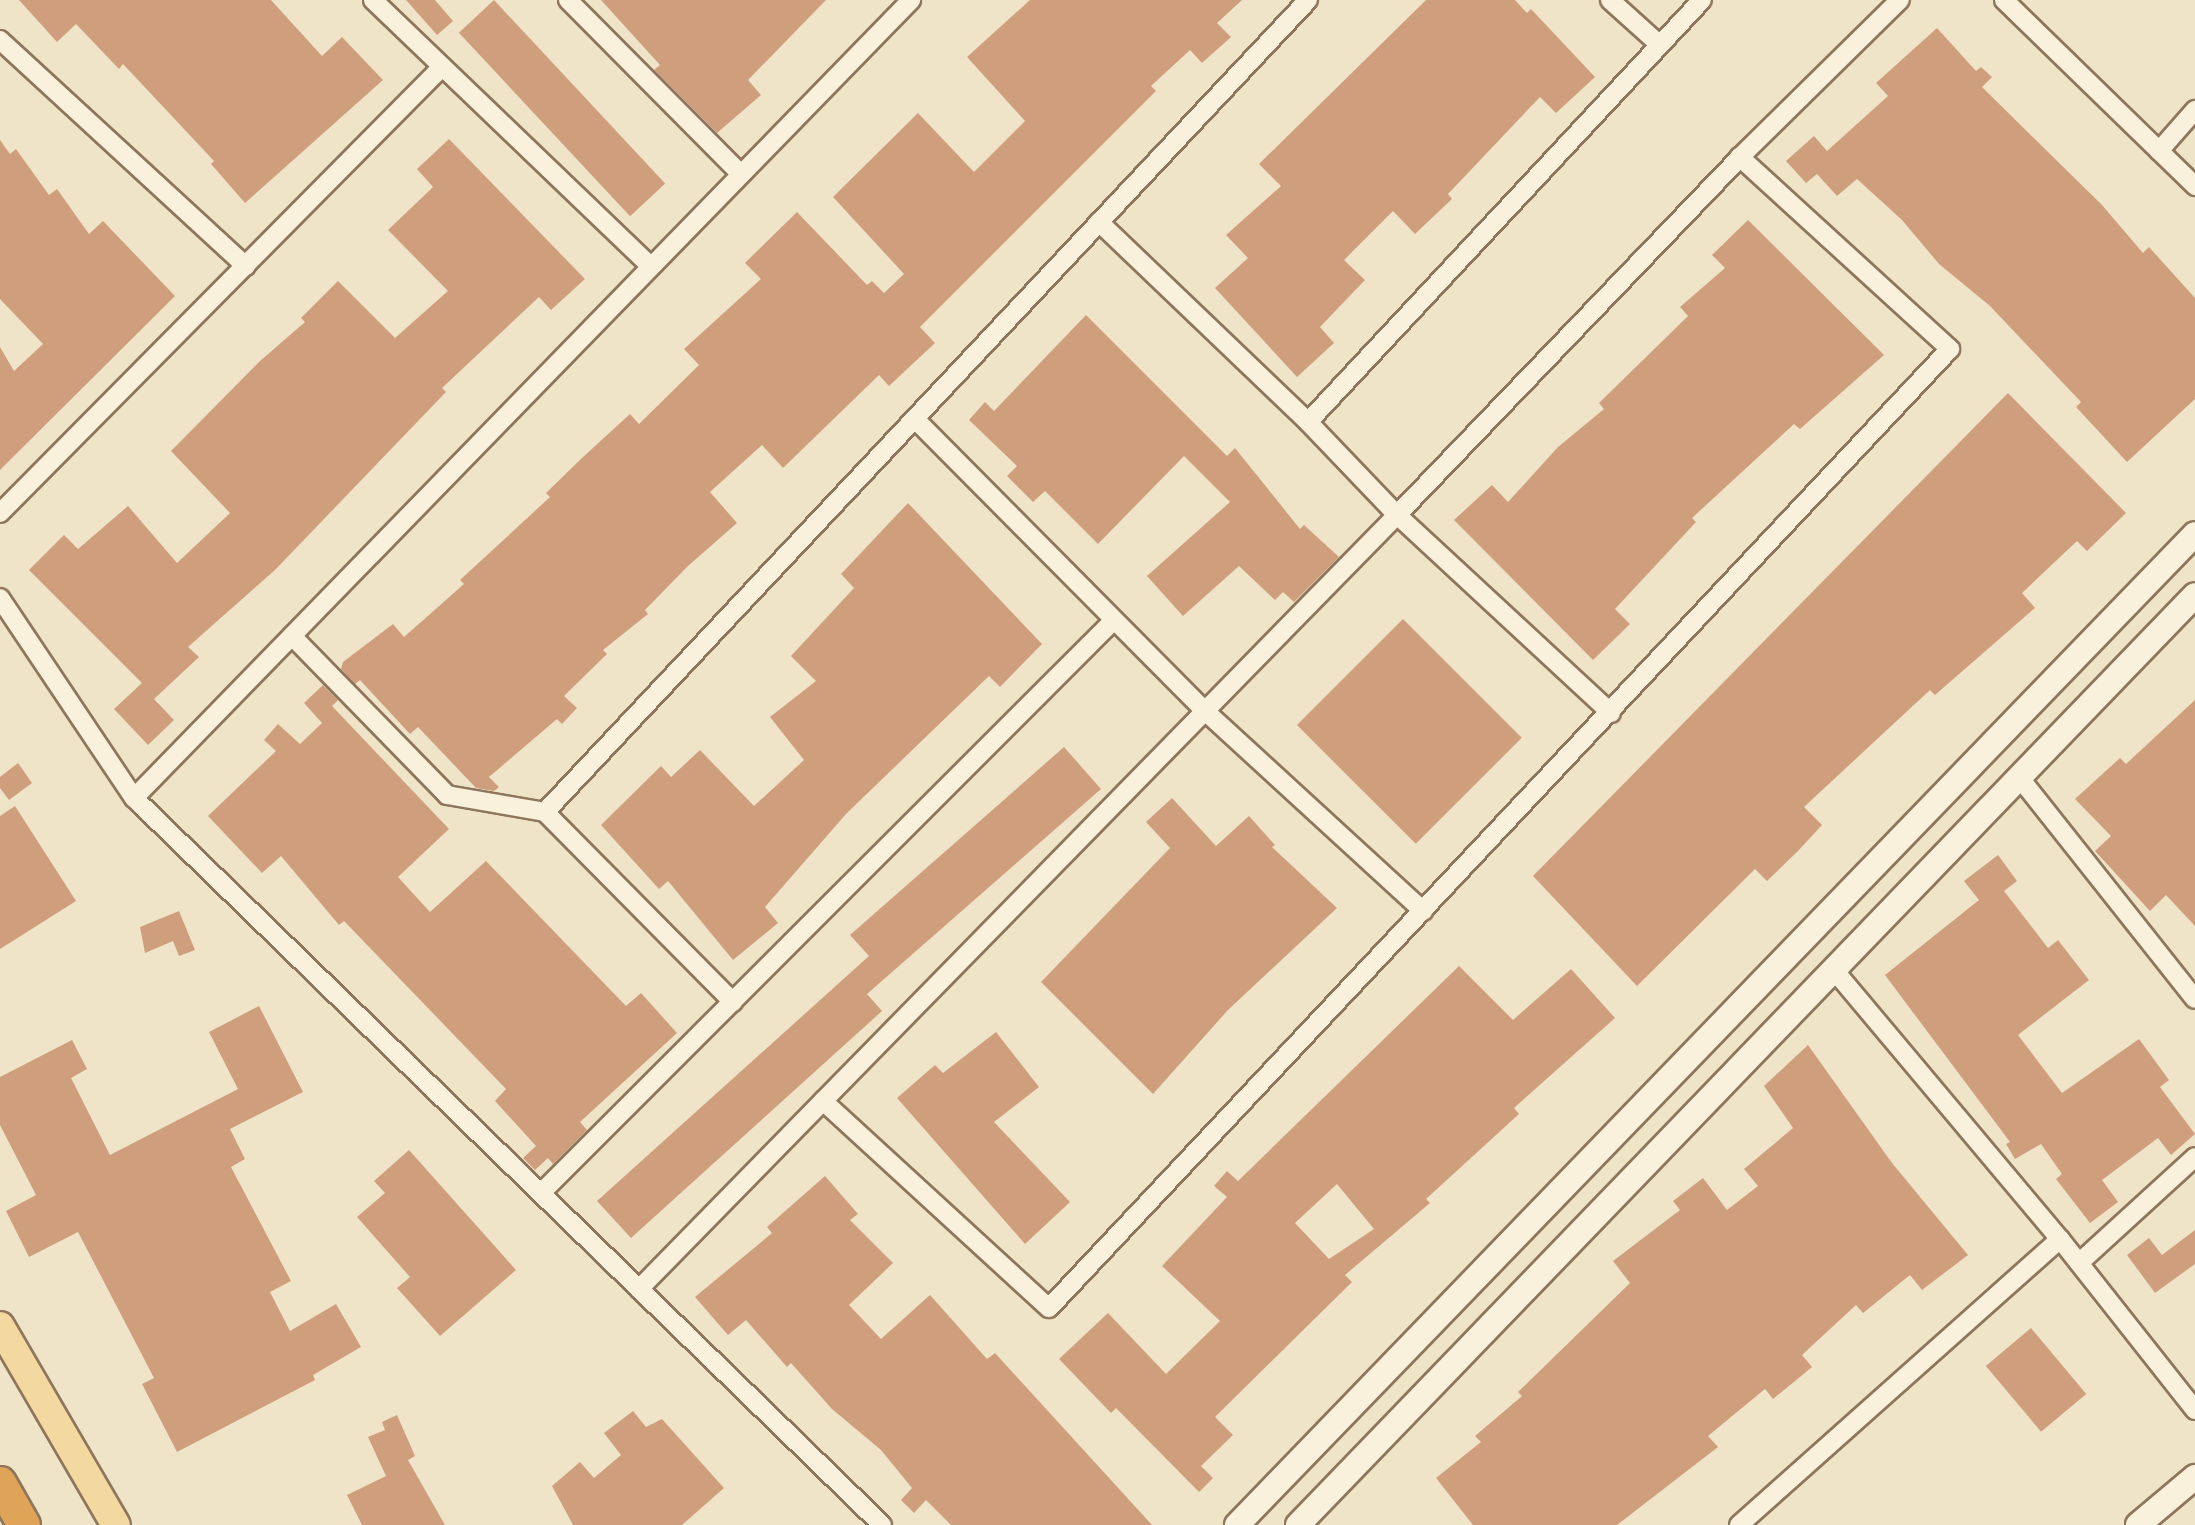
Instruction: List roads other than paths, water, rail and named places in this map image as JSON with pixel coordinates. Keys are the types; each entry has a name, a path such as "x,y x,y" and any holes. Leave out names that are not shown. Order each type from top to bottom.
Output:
{"highway":[{"path":"0,1483 24,1525"}],"main road":[{"path":"0,1326 116,1525"}],"street":[{"path":"373,0 651,267"},
{"path":"568,0 741,174"},
{"path":"134,798 911,0"},
{"path":"545,812 1308,0"},
{"path":"1610,0 1660,45"},
{"path":"1308,422 1702,0"},
{"path":"639,1289 1397,515 1740,157 1900,0"},
{"path":"2004,0 2195,186"},
{"path":"0,40 246,266"},
{"path":"0,513 442,67"},
{"path":"2159,151 2195,110"},
{"path":"823,1101 1049,1308 1950,349 1740,157"},
{"path":"1099,222 1308,422 1397,515 1611,713"},
{"path":"915,419 1205,711 1423,911"},
{"path":"1237,1525 2195,534"},
{"path":"1298,1525 2195,595"},
{"path":"0,598 134,798 882,1525"},
{"path":"541,1193 1114,620"},
{"path":"292,636 447,795 545,812 733,1002"},
{"path":"2019,777 2193,991"},
{"path":"1834,970 2060,1239 2195,1410"},
{"path":"2079,1263 2195,1157"},
{"path":"1739,1525 2060,1239"},
{"path":"2138,1525 2195,1477"}]}
